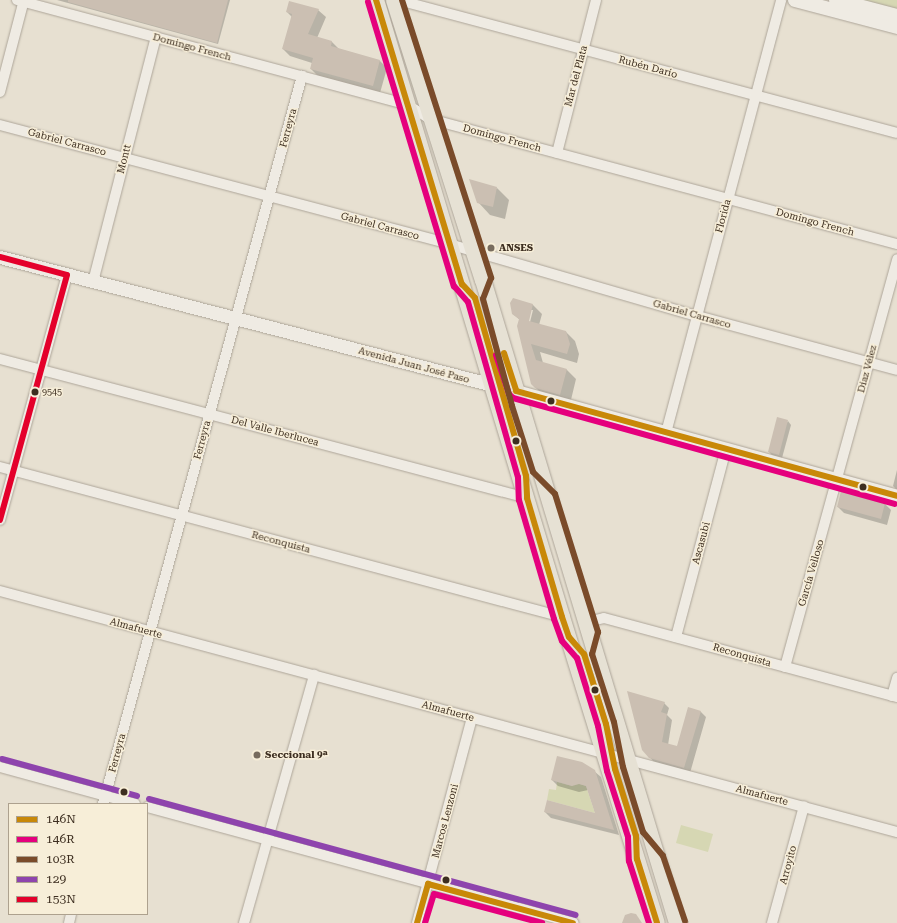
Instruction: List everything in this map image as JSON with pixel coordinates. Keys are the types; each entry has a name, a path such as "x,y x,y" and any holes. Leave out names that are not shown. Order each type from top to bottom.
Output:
{"main road":[{"path":"376,0 491,385 657,923"},
{"path":"394,0 430,119 474,252 677,923"},
{"path":"794,0 897,27"},
{"path":"836,0 897,16"}],"street":[{"name":"Rubén Darío","path":"398,0 897,133"},
{"name":"Mar del Plata","path":"557,153 596,0"},
{"name":"Florida","path":"666,433 781,0"},
{"name":"Domingo French","path":"22,1 406,104 430,119 897,244"},
{"path":"0,92 22,1"},
{"name":"Montt","path":"93,282 156,37"},
{"name":"Ferreyra","path":"104,800 302,76"},
{"name":"Gabriel Carrasco","path":"0,125 449,244 697,316 897,370"},
{"name":"Avenida Juan José Paso","path":"0,257 516,391 897,496"},
{"name":"Díaz Vélez","path":"837,479 897,259"},
{"path":"0,520 67,275"},
{"name":"Del Valle Iberlucea","path":"0,358 527,498"},
{"name":"Ascasubi","path":"676,637 726,449"},
{"name":"Reconquista","path":"0,467 562,617"},
{"name":"García Velloso","path":"785,667 837,479"},
{"name":"Almafuerte","path":"0,591 604,752 897,832"},
{"name":"Reconquista","path":"587,622 604,618 895,697"},
{"path":"244,923 269,840 314,675"},
{"path":"895,697 897,678"},
{"name":"Marcos Lenzoni","path":"417,923 472,718"},
{"path":"0,768 104,800 127,803"},
{"name":"Arroyito","path":"772,923 804,806"},
{"path":"148,807 573,923"}],"green space":[{"path":"861,0 897,0 897,10"},
{"path":"557,782 572,786 574,782 586,786 595,813 547,800 549,789 556,790"},
{"path":"681,825 713,834 708,852 676,843"}],"building":[{"path":"68,0 228,0 217,43 68,2"},
{"path":"289,1 319,9 308,34 332,41 331,46 380,60 373,86 310,69 313,58 282,49 292,14 286,12"},
{"path":"469,179 497,187 493,207 477,203"},
{"path":"513,298 533,304 529,321 566,331 570,344 567,354 531,344 536,360 567,369 560,395 535,388 531,384 517,326 519,319 512,314 510,303"},
{"path":"777,417 788,420 779,455 768,452"},
{"path":"841,491 885,503 881,519 837,507"},
{"path":"627,691 665,702 661,712 667,714 662,742 677,746 688,707 701,711 684,768 649,758 642,750"},
{"path":"557,756 582,762 595,770 614,830 544,812 547,800 595,813 586,786 579,784 572,786 551,780"},
{"path":"631,913 636,914 642,923 622,923 625,915"}],"transit line":[{"name":"146N","path":"376,0 462,284 475,298 526,476 527,498 562,617 569,637 584,654 606,724 615,769 636,836 637,859 657,923"},
{"name":"103R","path":"402,0 491,278 483,299 512,406 533,472 555,494 598,632 592,654 614,722 623,767 643,832 663,856 685,921"},
{"name":"146R","path":"368,2 454,286 468,302 518,477 519,500 554,619 562,641 577,658 598,726 607,771 628,837 629,861 649,923"},
{"name":"153N","path":"0,257 67,275 0,520"},
{"name":"146N","path":"504,353 516,391 897,496"},
{"name":"146R","path":"496,355 509,394 513,398 895,504"},
{"name":"129","path":"2,759 137,796"},
{"name":"129","path":"149,799 575,915"},
{"name":"146N","path":"417,923 428,884 573,923"},
{"name":"146R","path":"425,923 434,894 542,923"}],"place":[{"name":"ANSES","path":"491,248"},
{"name":"9545","path":"35,392"},
{"name":"Seccional 9ª","path":"257,755"}]}
